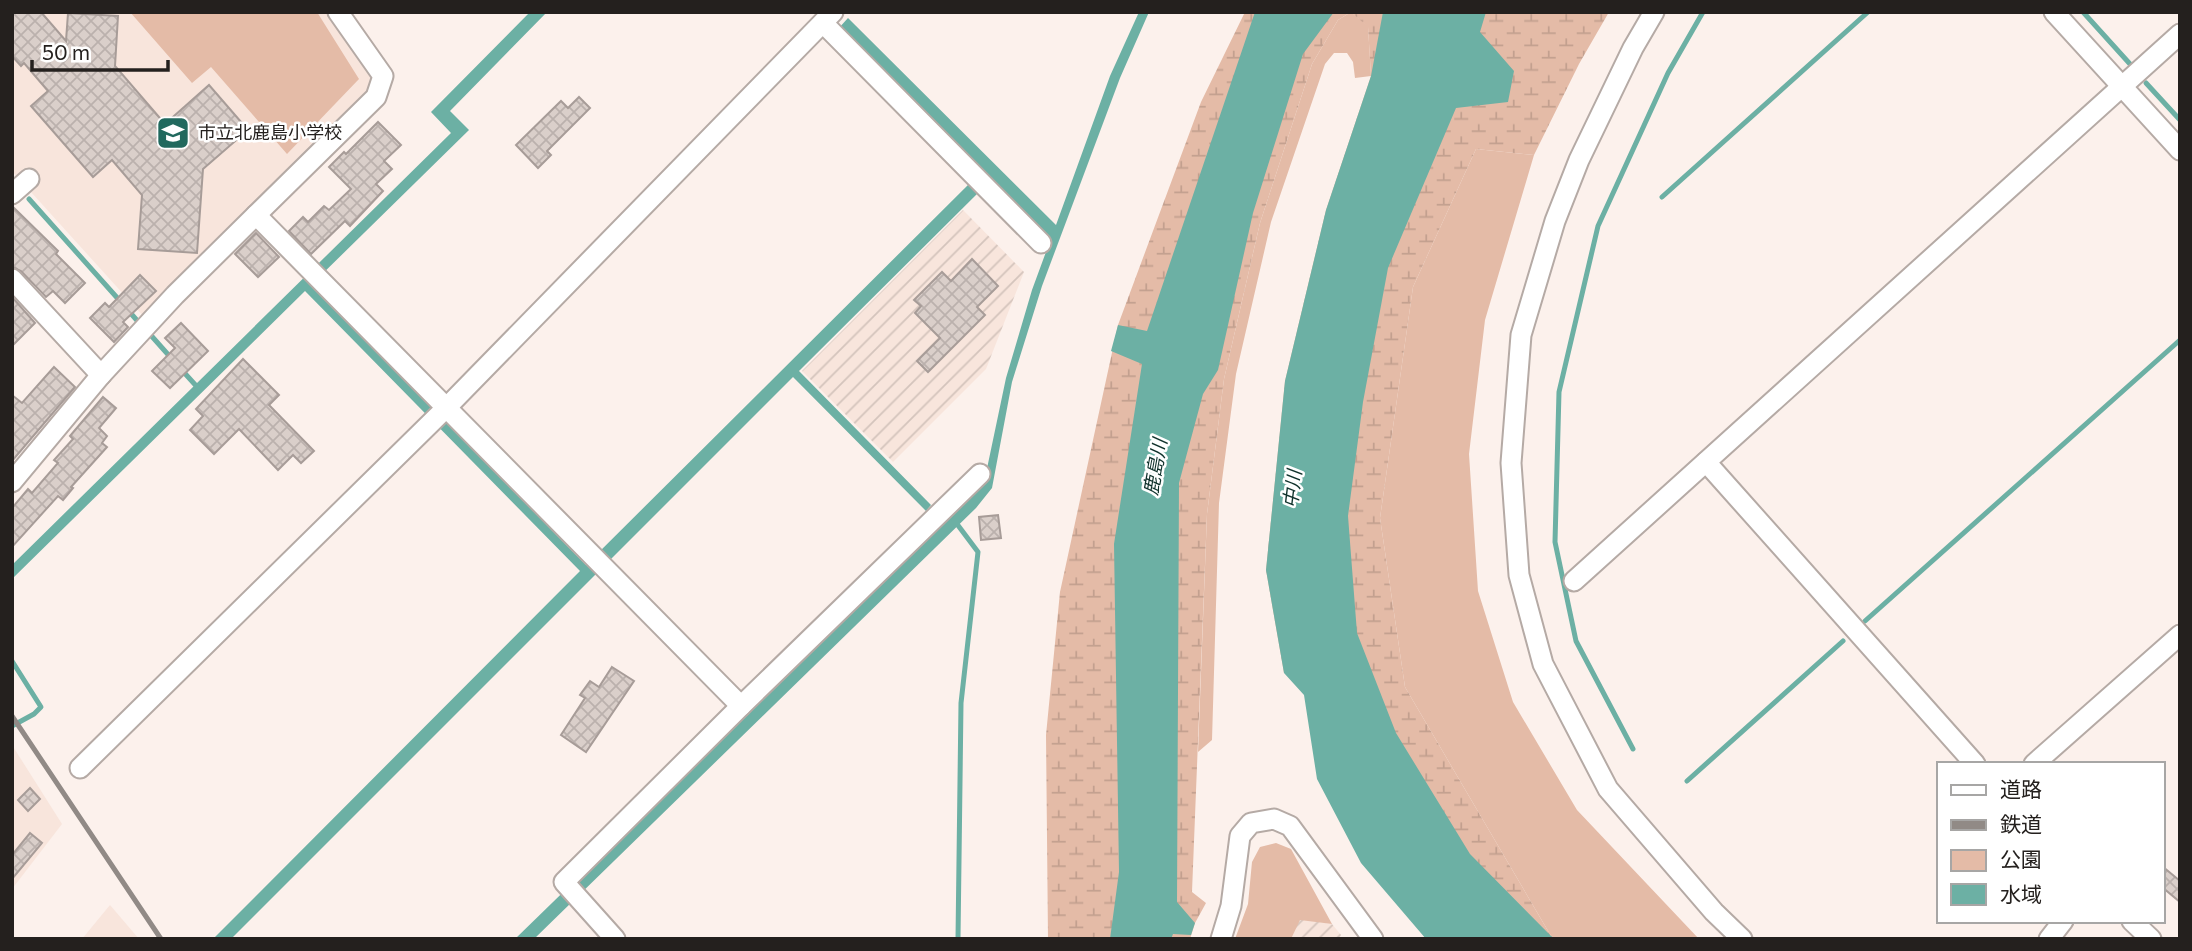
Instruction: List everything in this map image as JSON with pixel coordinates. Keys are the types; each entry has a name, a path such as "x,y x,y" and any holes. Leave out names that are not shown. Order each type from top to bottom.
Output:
{"street":[{"path":"12,482 101,375 175,295 376,97 383,76 338,12"},
{"path":"1654,12 1633,48 1580,160 1555,221 1521,335 1511,463 1519,575 1543,664 1608,789 1714,912 1742,939"},
{"path":"2054,12 2180,150"},
{"path":"80,768 447,407 828,18 1041,243"},
{"path":"1574,581 2180,34"},
{"path":"12,194 29,178"},
{"path":"256,215 741,706"},
{"path":"12,279 101,375"},
{"path":"1706,462 1973,762"},
{"path":"610,937 564,883 741,706 980,474"},
{"path":"2036,762 2180,635"},
{"path":"1221,939 1231,906 1240,836 1251,824 1274,819 1290,827 1366,936"},
{"path":"2049,939 2061,923"},
{"path":"2134,923 2151,939"}],"shaded area":[{"name":"市立北鹿島小学校","path":"12,12 333,12 380,79 373,94 145,318 12,171"},
{"path":"963,210 1024,272 986,369 893,462 802,371"},
{"path":"12,745 62,824 12,889"},
{"path":"110,905 139,939 82,939"},
{"path":"1299,919 1332,924 1341,935 1339,939 1291,939"}],"green space":[{"path":"130,12 317,12 359,79 287,154 211,67 192,83"},
{"path":"1245,12 1264,12 1174,326 1125,939 1048,939 1046,735 1060,592 1118,325 1201,102"},
{"path":"1302,12 1351,12 1338,20 1312,64 1260,223 1224,379 1207,514 1192,892 1206,903 1190,939 1153,939 1160,494"},
{"path":"1351,12 1368,26 1371,76 1355,78 1353,62 1347,53 1334,53 1325,64 1271,222 1236,374 1219,503 1212,740 1198,752 1207,514 1224,379 1260,223 1312,64 1338,20"},
{"path":"1351,12 1400,12 1284,673 1266,570 1285,381 1326,210 1371,76 1368,27"},
{"path":"1447,12 1609,12 1579,64 1534,155 1476,149 1413,287 1380,518 1405,687 1551,936 1556,939 1489,939 1321,653 1304,524"},
{"path":"1476,149 1534,155 1485,320 1469,454 1478,591 1513,702 1577,810 1699,939 1556,939 1551,936 1405,687 1380,518 1413,287"},
{"path":"1276,843 1291,849 1332,924 1300,920 1291,939 1235,939 1248,904 1252,862 1260,847"}],"water":[{"path":"530,12 547,12 450,111 469,130 311,285 586,565 970,183 979,192 799,371 931,505 926,511 793,377 231,939 213,939 580,571 305,291 12,579 12,565 451,133 431,112"},
{"path":"1139,12 1149,12 1120,78 1042,286 1012,382 992,488 976,508 534,939 515,939 967,499 985,478 1006,378 1032,290 1050,241 838,29 848,18 1056,225 1110,76"},
{"name":"鹿島川","path":"1255,12 1334,12 1303,54 1253,213 1218,370 1203,394 1179,483 1177,902 1195,923 1191,935 1173,934 1171,939 1110,939 1119,872 1114,544 1142,364 1111,351 1118,325 1147,331"},
{"name":"中川","path":"1383,12 1486,12 1480,32 1514,71 1508,102 1456,108 1388,268 1363,402 1348,516 1357,633 1396,733 1470,854 1556,939 1426,939 1361,863 1317,779 1304,695 1284,673 1266,570 1285,381 1326,210 1371,76"}],"building":[{"path":"12,12 41,12 66,41 68,13 118,16 115,66 165,124 209,85 248,130 203,169 197,253 138,249 142,195 112,160 93,177 31,106 48,91 24,63 21,66 12,56"},
{"path":"579,97 590,108 547,151 551,155 538,168 516,145 561,101 568,108"},
{"path":"378,122 401,145 384,161 392,169 376,184 383,191 350,226 345,221 311,254 289,231 303,217 308,222 324,206 329,210 351,189 329,167"},
{"path":"12,206 58,251 56,254 85,283 65,303 53,291 46,297 21,271 12,267"},
{"path":"256,233 279,257 258,277 235,254"},
{"path":"972,259 998,286 977,307 985,315 928,372 917,361 940,338 915,313 921,306 914,300 942,272 951,281"},
{"path":"140,275 156,291 123,322 128,327 114,342 90,318 105,303 109,307"},
{"path":"12,297 35,323 12,346"},
{"path":"181,323 208,351 170,388 152,371 175,348 165,338"},
{"path":"243,359 279,395 269,405 314,451 301,463 293,455 278,470 239,429 214,454 190,430 203,416 196,409"},
{"path":"54,367 75,387 12,461 12,395 22,403"},
{"path":"103,397 116,408 99,428 107,436 102,443 107,447 71,487 73,488 63,500 58,496 12,547 12,508 28,489 32,493 58,463 54,460 73,439 70,436"},
{"path":"998,515 1001,538 981,540 979,517"},
{"path":"612,667 634,681 586,752 561,735 585,698 580,695 590,681 599,687"},
{"path":"30,788 40,799 28,811 18,800"},
{"path":"30,833 42,843 12,879 12,855"},
{"path":"2164,868 2180,881 2180,902 2164,889"}],"waterway":[{"path":"1633,749 1576,641 1555,542 1559,392 1598,226 1668,73 1703,12"},
{"path":"1662,197 1868,12"},
{"path":"2083,12 2130,64"},
{"path":"2146,83 2180,120"},
{"path":"29,199 120,301"},
{"path":"127,309 141,325"},
{"path":"148,332 172,359"},
{"path":"1865,621 2180,340"},
{"path":"180,368 199,389"},
{"path":"954,520 978,552 961,703 958,939"},
{"path":"1687,781 1843,641"},
{"path":"12,661 41,707 12,726"}],"railway":[{"path":"12,716 161,939"}],"place":[{"name":"市立北鹿島小学校","path":"173,133"}]}
